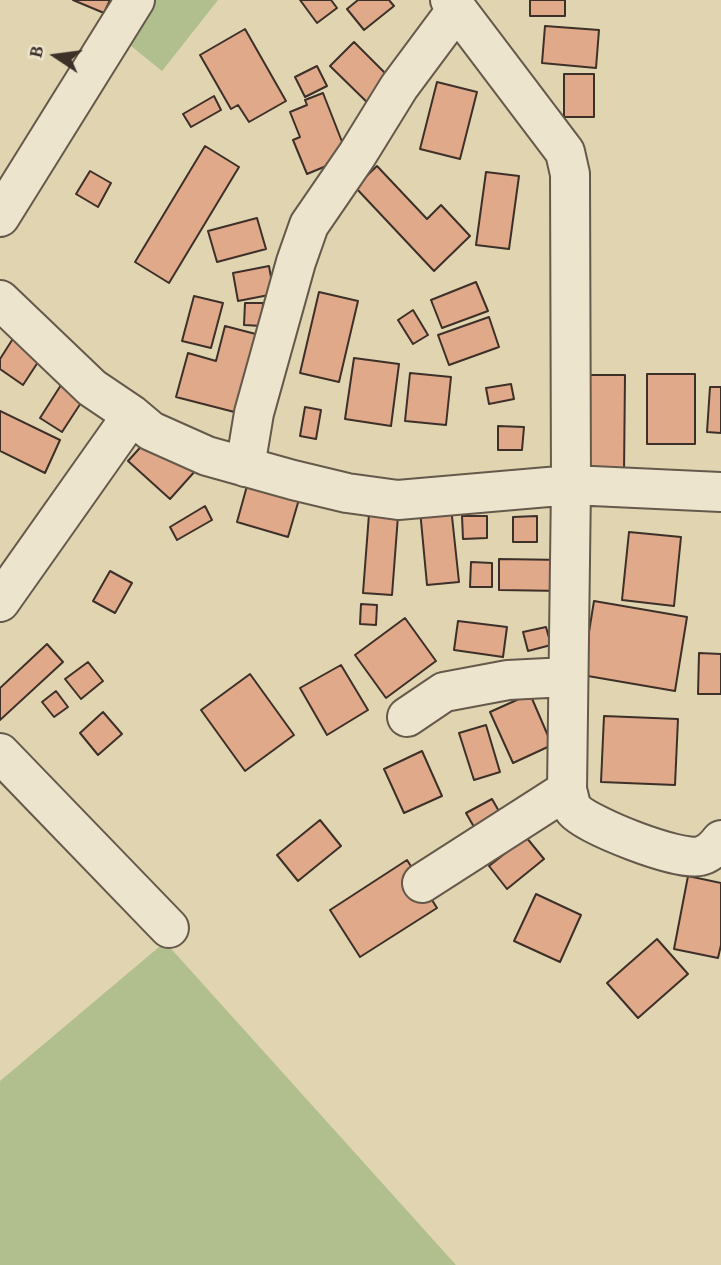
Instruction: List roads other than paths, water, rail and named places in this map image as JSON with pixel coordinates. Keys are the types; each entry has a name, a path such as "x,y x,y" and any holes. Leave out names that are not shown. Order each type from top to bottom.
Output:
{"street":[{"path":"0,217 135,0"},
{"path":"245,467 254,413 309,225 454,5 565,152 570,174 571,485 567,790 573,809 592,824 681,857 699,857 715,849 721,840"},
{"path":"0,300 92,388 151,431 207,456 245,467 347,493 398,500 571,485 721,492"},
{"path":"0,602 132,415"},
{"path":"407,717 444,692 508,680 567,677"},
{"path":"0,753 169,928"},
{"path":"422,883 567,790"}]}
